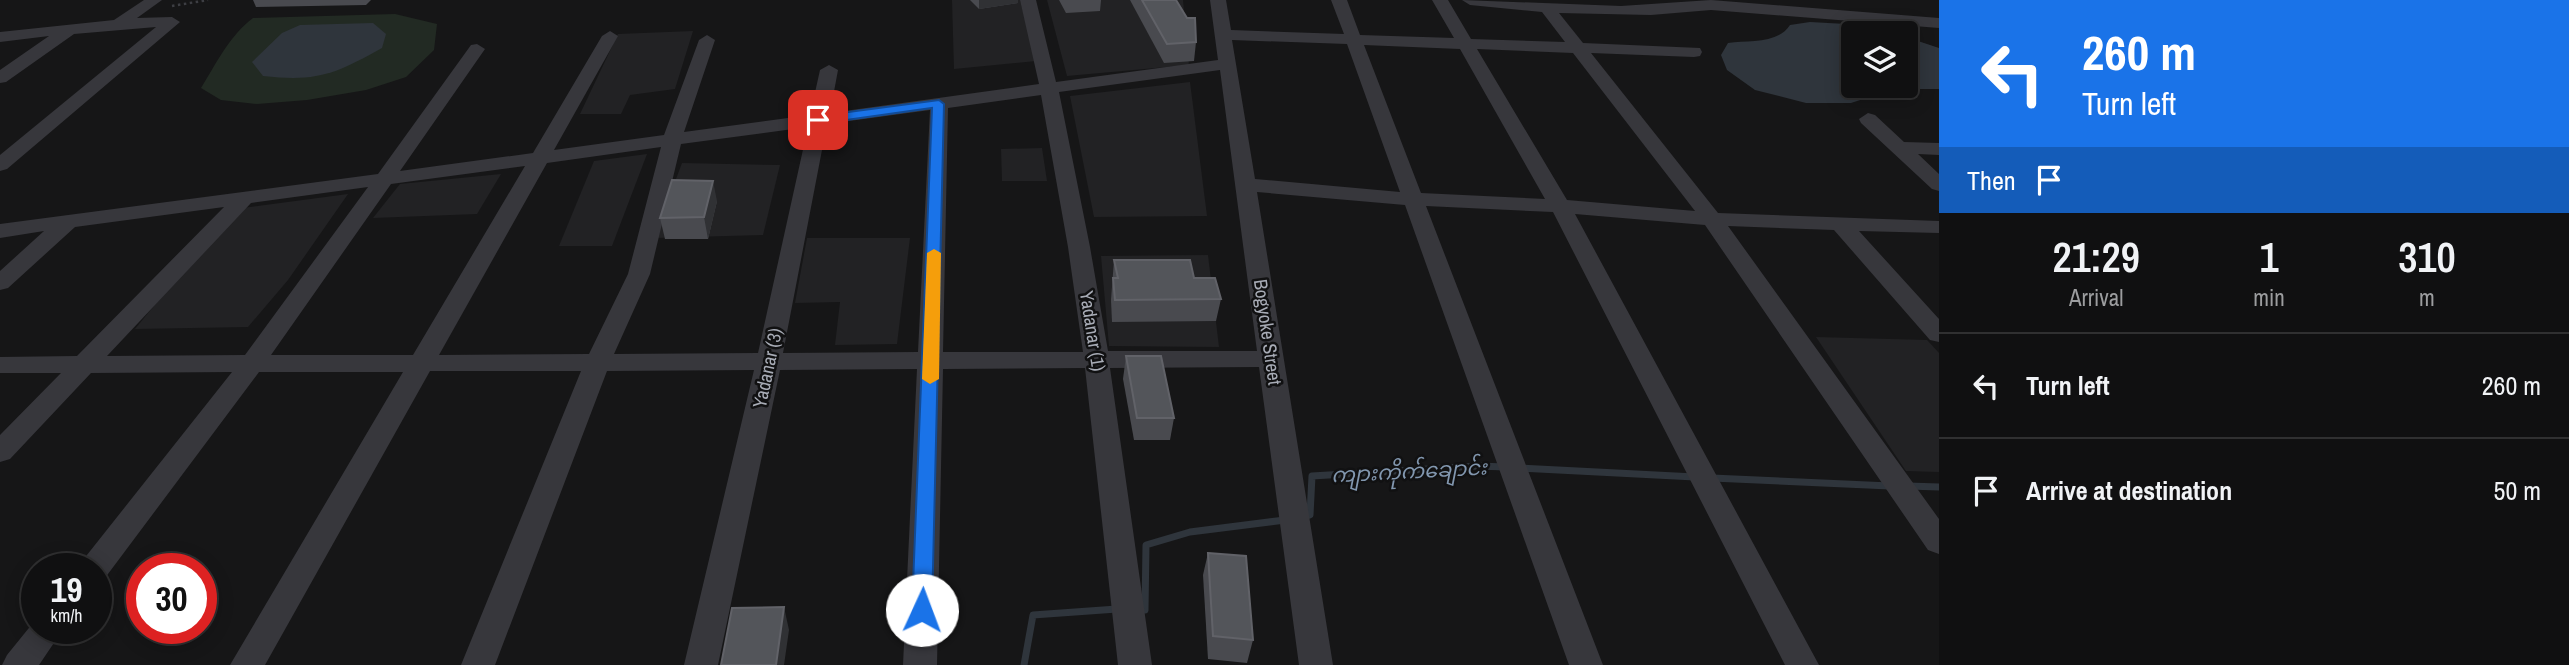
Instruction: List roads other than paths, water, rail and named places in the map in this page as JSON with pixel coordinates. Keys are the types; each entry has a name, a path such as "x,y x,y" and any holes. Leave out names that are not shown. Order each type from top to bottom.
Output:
{"street":[{"path":"118,24 154,0"},
{"name":"Yadanar (1)","path":"1028,0 1051,89 1098,360 1135,665"},
{"name":"Bogyoke Street","path":"1218,0 1315,665"},
{"path":"1339,0 1586,665"},
{"path":"1440,0 1560,206 1802,665"},
{"path":"1470,0 1547,8 1677,10 1711,5 1939,23"},
{"path":"1547,8 1712,219 1939,542"},
{"path":"0,37 72,28 172,22 0,165"},
{"path":"0,78 72,28"},
{"path":"247,665 610,36"},
{"path":"1225,36 1694,52"},
{"path":"478,665 597,363 639,274 672,140 707,40"},
{"path":"106,553 252,364 477,49"},
{"path":"0,230 1229,64"},
{"name":"Yadanar (3)","path":"701,665 769,362 829,70"},
{"path":"920,665 939,104"},
{"path":"1868,119 1939,185"},
{"path":"1898,148 1939,149"},
{"path":"1247,185 1712,219 1939,227"},
{"path":"0,452 244,197"},
{"path":"0,284 69,221"},
{"path":"1840,223 1939,334"},
{"path":"0,365 1272,359"},
{"path":"19,665 35,644"}],"waterway":[{"name":"ကျားကိုက်ချောင်း","path":"1303,517 1310,515 1312,476 1477,466 1506,467"},
{"name":"ကျားကိုက်ချောင်း","path":"1520,468 1695,477"},
{"name":"ကျားကိုက်ချောင်း","path":"1712,478 1890,486"},
{"name":"ကျားကိုက်ချောင်း","path":"1908,486 1939,487"},
{"name":"ကျားကိုက်ချောင်း","path":"1138,609 1145,610 1146,545 1190,532 1285,520"},
{"name":"ကျားကိုက်ချောင်း","path":"1024,665 1033,615 1117,609"}]}
